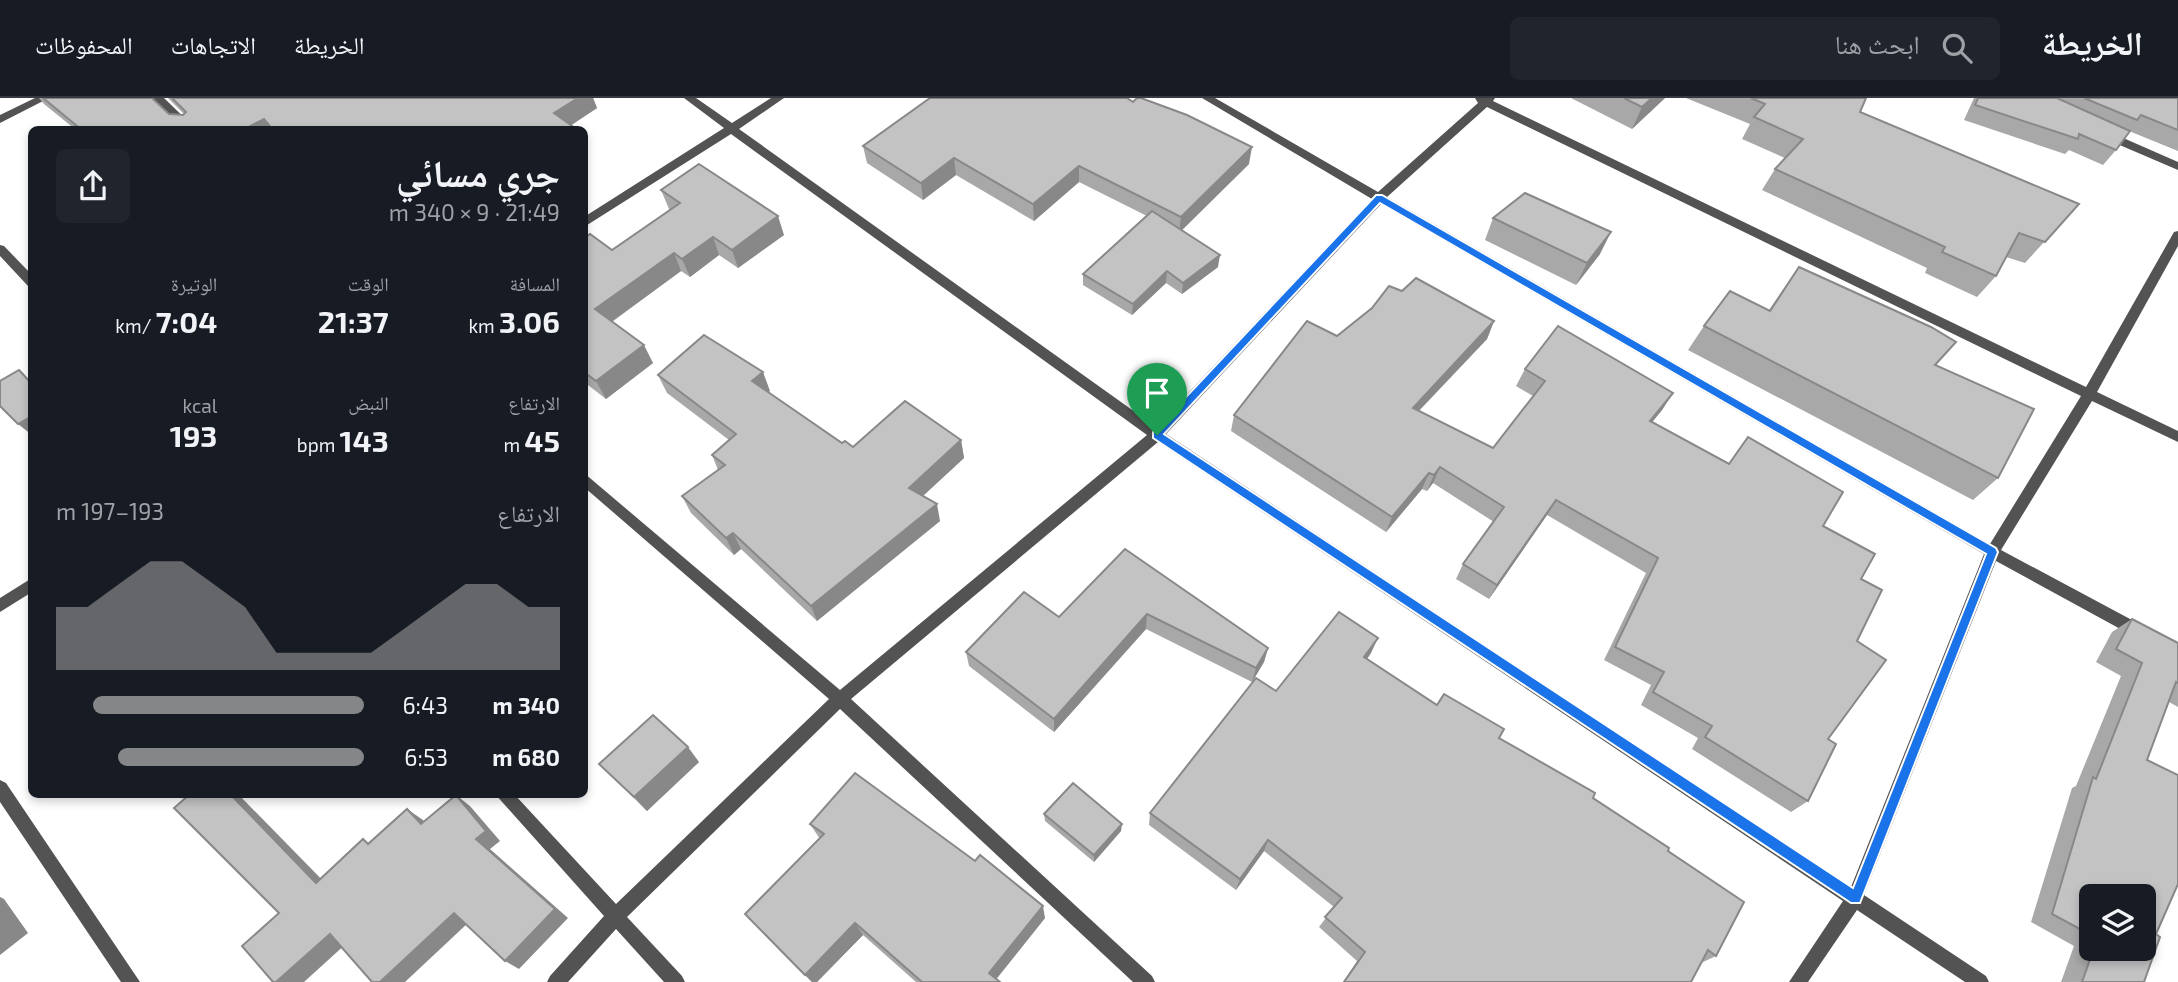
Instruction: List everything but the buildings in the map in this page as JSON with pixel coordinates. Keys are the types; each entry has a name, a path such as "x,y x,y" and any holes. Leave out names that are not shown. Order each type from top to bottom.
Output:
{"street":[{"path":"0,119 44,98"},
{"path":"157,98 188,126"},
{"path":"689,98 1157,435 1980,982"},
{"path":"588,220 779,98"},
{"path":"1207,98 1992,552 2155,641"},
{"path":"556,982 616,916 840,699 1157,435 1379,198 1485,99 2178,438"},
{"path":"2093,129 2178,166"},
{"path":"1798,982 1855,898 1992,552 2089,394 2178,234"},
{"path":"0,249 28,279"},
{"path":"588,481 840,699 1146,982"},
{"path":"0,606 28,587"},
{"path":"0,789 131,982"},
{"path":"507,798 676,982"}],"route":[{"path":"1379,198 1992,552 1855,898 1157,435 1379,198"}]}
